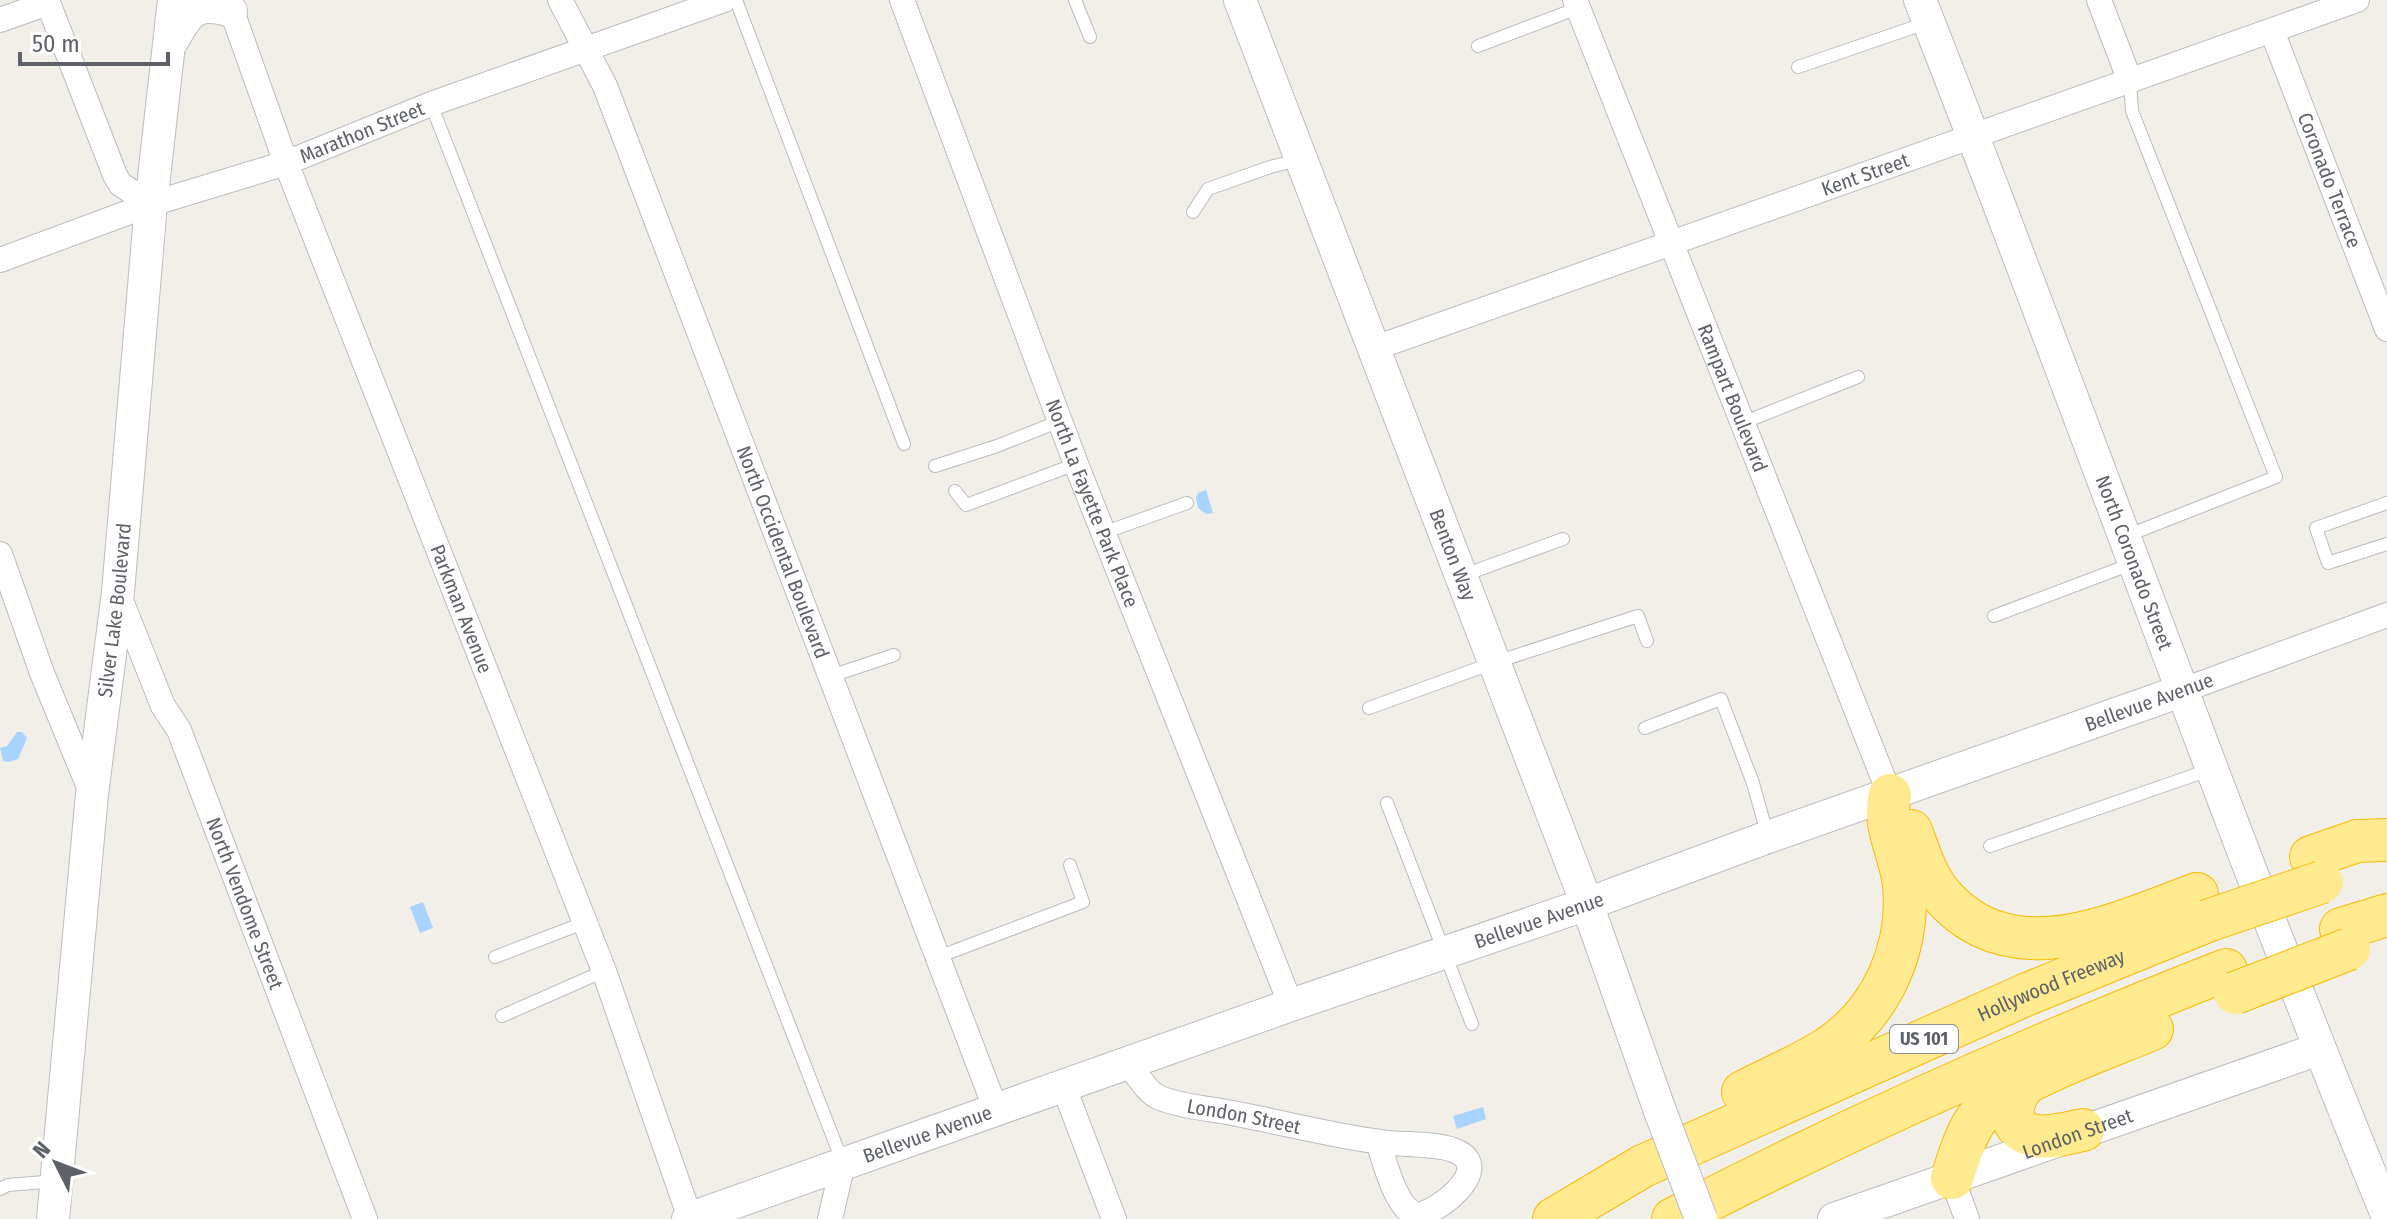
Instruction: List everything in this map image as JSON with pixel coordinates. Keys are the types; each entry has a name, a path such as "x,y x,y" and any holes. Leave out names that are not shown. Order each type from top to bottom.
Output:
{"highway":[{"path":"1890,795 1902,808 1939,892 1976,922 2010,938 2059,938 2202,908"},
{"path":"1643,1166 1692,1120 1831,1045 1874,1004 1897,958 1906,909 1904,881 1886,812 1890,795"},
{"path":"2316,870 2357,841 2387,840"},
{"name":"Hollywood Freeway","path":"1554,1219 1643,1166 1957,1024 2202,908 2316,870 2387,859"},
{"path":"1952,1178 1967,1134 1990,1104 2230,981 2345,939 2387,915"},
{"path":"2345,939 2387,933"},
{"name":"US 101","path":"1673,1219 1812,1148 1965,1077 2230,981"},
{"path":"2026,1083 2017,1091 2011,1112 2020,1130 2041,1136 2083,1130"}],"street":[{"name":"Silver Lake Boulevard","path":"53,1219 92,794 118,592 151,204 174,0"},
{"name":"North Occidental Boulevard","path":"560,0 588,48 611,101 996,1110"},
{"name":"Marathon Street","path":"0,260 151,204 286,163 431,104 724,0"},
{"name":"North La Fayette Park Place","path":"902,0 1076,464 1291,1005"},
{"name":"Benton Way","path":"1240,0 1587,904 1701,1219"},
{"path":"2099,0 2130,81"},
{"name":"Kent Street","path":"1375,348 2357,0"},
{"path":"0,20 48,1 115,175 120,184 151,204"},
{"path":"168,50 186,15 195,7 205,4 230,6"},
{"name":"Rampart Boulevard","path":"1577,4 1890,795"},
{"name":"Parkman Avenue","path":"230,6 286,163 586,922 689,1218"},
{"name":"North Coronado Street","path":"1925,11 2181,691 2319,1049 2387,1215"},
{"name":"Coronado Terrace","path":"2272,31 2387,329"},
{"path":"0,554 42,673 92,794"},
{"name":"North Vendome Street","path":"118,592 163,706 179,730 365,1219"},
{"name":"Bellevue Avenue","path":"689,1218 1587,904 2387,615"},
{"name":"London Street","path":"1836,1219 2319,1049"},
{"name":"London Street","path":"1128,1063 1157,1098 1378,1142"},
{"path":"1063,1085 1114,1219"},
{"path":"830,1219 843,1163"},
{"path":"1952,1178 1967,1219"}],"lane":[{"path":"736,0 904,444"},
{"path":"1075,0 1090,37"},
{"path":"1478,46 1577,4"},
{"path":"1798,67 1925,11"},
{"path":"1994,616 2276,477 2132,111 2130,81"},
{"path":"431,104 843,1163"},
{"path":"1193,212 1208,189 1301,159"},
{"path":"1742,423 1858,377"},
{"path":"935,466 1060,421"},
{"path":"955,491 966,505 1076,464"},
{"path":"1103,533 1187,503"},
{"path":"2387,503 2316,528 2328,563 2387,544"},
{"path":"1461,576 1563,539"},
{"path":"1369,708 1493,663 1638,616 1647,641"},
{"path":"831,676 894,655"},
{"path":"1645,728 1721,699 1753,783 1768,837"},
{"path":"1990,846 2212,769"},
{"path":"1387,803 1472,1024"},
{"path":"938,957 1083,902 1070,865"},
{"path":"495,957 586,922"},
{"path":"502,1016 604,971"},
{"path":"0,1189 8,1185 57,1181"}],"water":[{"path":"1206,490 1213,513 1206,514 1198,508 1198,493"},
{"path":"17,732 22,732 27,738 18,759 3,761 0,748 7,746"},
{"path":"423,902 433,928 420,933 410,907"},
{"path":"1483,1107 1486,1119 1457,1129 1453,1116"}]}
